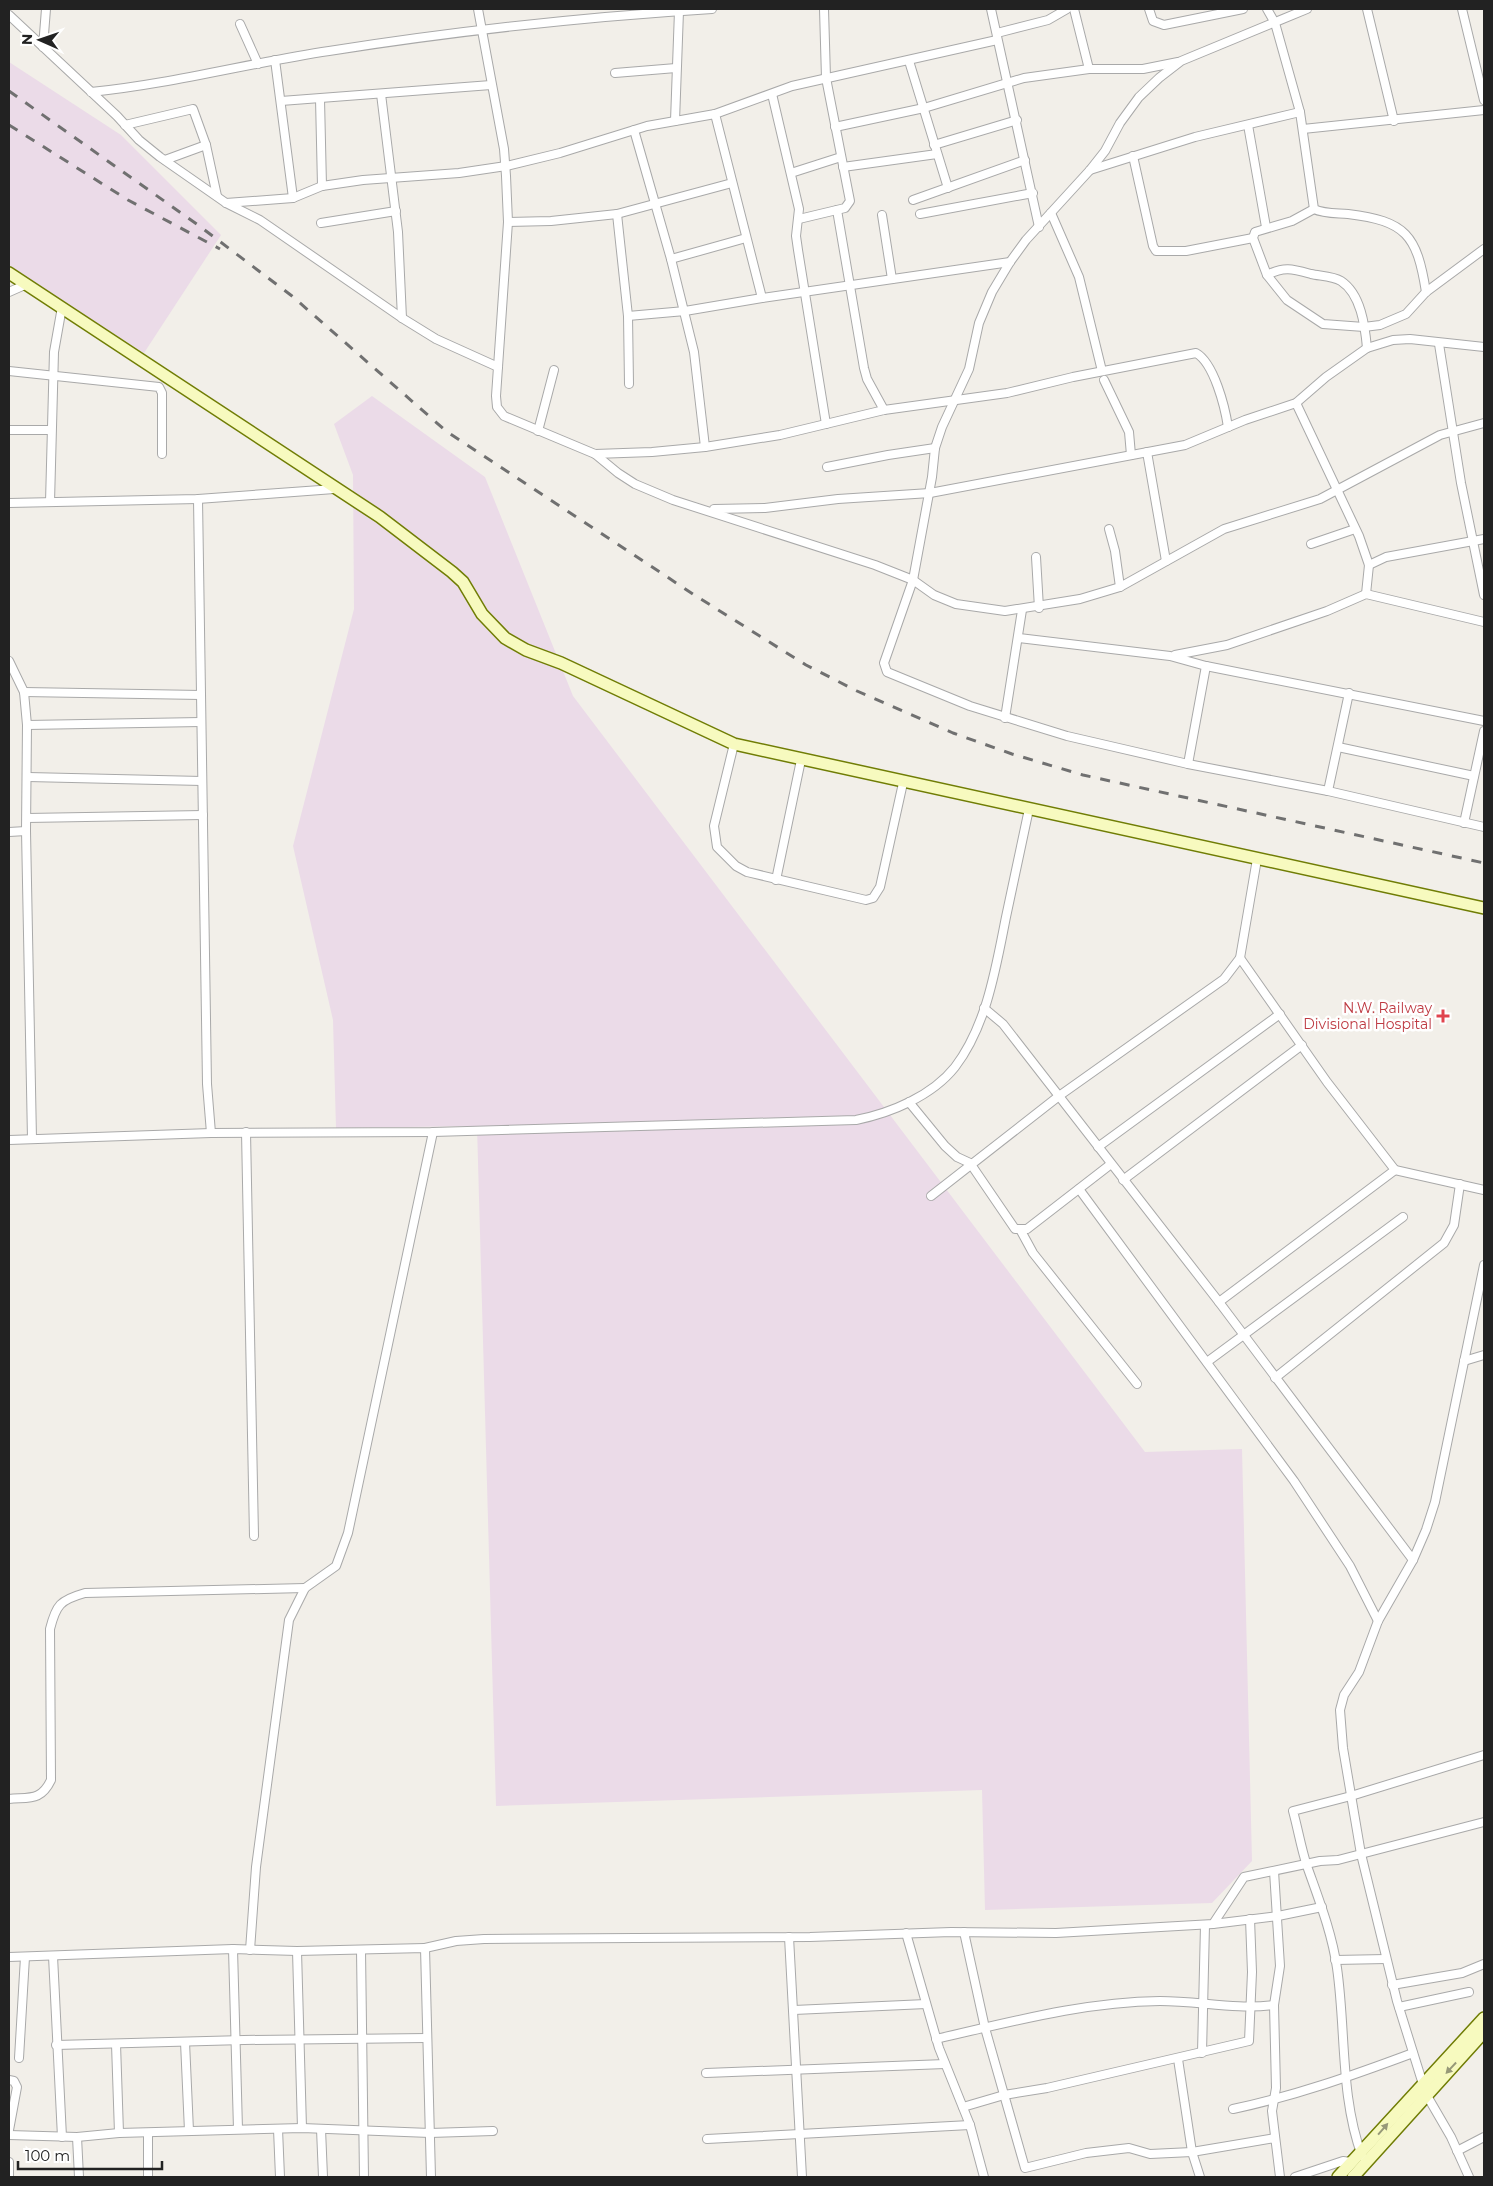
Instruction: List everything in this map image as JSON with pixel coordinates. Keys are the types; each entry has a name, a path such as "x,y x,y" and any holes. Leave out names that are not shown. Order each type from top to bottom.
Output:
{"street":[{"path":"42,47 46,9"},
{"path":"478,9 506,166 508,222 497,407 504,416 595,454 635,484 673,500 875,565 913,580 934,595 956,604 987,610 1022,610 1080,599 1120,587 1224,528 1320,499 1451,431 1484,423"},
{"path":"91,92 141,87 275,60 481,28 624,12 712,9"},
{"path":"799,219 845,208 850,201 826,78 824,9"},
{"path":"991,9 1017,120 1039,227"},
{"path":"226,203 293,198 322,186 459,173 506,166 560,153 634,130 714,114 826,78 909,62 997,37 1048,20 1068,9"},
{"path":"1074,9 1089,69"},
{"path":"1149,9 1152,21 1164,25 1243,9"},
{"path":"1267,9 1275,23 1300,112 1314,209"},
{"path":"835,127 924,108 1007,82 1089,69 1130,70 1181,61 1307,9"},
{"path":"1367,9 1394,120"},
{"path":"1462,9 1484,100"},
{"path":"675,121 679,11"},
{"path":"9,14 125,125 138,140 165,160 226,203 260,220 402,318 436,339 498,367"},
{"path":"240,24 258,64"},
{"path":"275,60 293,198"},
{"path":"1181,61 1139,97 1120,123 1105,151 1026,240 992,292 979,323 969,369 942,427 935,448 930,493 913,580 886,654 884,663 886,672 1005,718 1067,736 1188,764 1328,791 1484,828"},
{"path":"909,62 948,188"},
{"path":"615,73 676,68"},
{"path":"281,101 492,85"},
{"path":"381,94 401,259 402,318"},
{"path":"772,94 791,173 799,219 796,236 826,424"},
{"path":"320,99 322,186"},
{"path":"125,125 193,109 206,144 217,196"},
{"path":"1303,129 1484,110"},
{"path":"1090,170 1195,137 1300,112"},
{"path":"714,114 762,298"},
{"path":"934,145 1017,120"},
{"path":"1248,125 1266,227"},
{"path":"634,130 685,311 694,352 705,447"},
{"path":"165,160 206,144"},
{"path":"843,167 937,154"},
{"path":"1133,156 1153,246 1156,251 1186,251 1252,238"},
{"path":"791,173 841,157"},
{"path":"913,200 1025,160"},
{"path":"508,222 551,221 617,214 655,202 732,184"},
{"path":"920,214 1033,193"},
{"path":"1426,292 1418,256 1406,232 1392,223 1373,217 1314,209 1292,221 1266,227 1255,232 1252,238 1267,275 1287,300 1323,324 1364,327 1380,325 1406,314 1426,292 1484,249"},
{"path":"837,210 864,368 884,410"},
{"path":"321,222 396,211"},
{"path":"1051,213 1079,277 1103,376 1129,432 1131,455"},
{"path":"617,214 628,316 629,384"},
{"path":"882,215 892,279"},
{"path":"671,259 746,238"},
{"path":"628,316 685,311 1010,262"},
{"path":"1267,275 1280,269 1293,268 1340,280 1355,298 1364,327 1367,348"},
{"path":"9,272 380,518 463,582 482,614 505,638 526,650 561,663 734,744 903,783 1484,908"},
{"path":"9,292 27,284"},
{"path":"50,502 53,376 56,334 62,307"},
{"path":"706,510 765,508 838,499 930,493 1147,452 1200,440 1228,427 1296,404 1326,377 1367,348 1393,340 1425,339 1439,344 1484,347"},
{"path":"1439,344 1451,431 1484,595"},
{"path":"595,454 620,454 705,447 780,435 884,410 922,403 955,401 1103,376 1196,353 1201,356 1213,376 1223,402 1228,427"},
{"path":"9,370 159,387 162,393 162,454"},
{"path":"538,430 554,370"},
{"path":"1296,404 1355,529 1369,565 1366,594"},
{"path":"9,430 51,430"},
{"path":"827,467 888,454 935,448"},
{"path":"1147,452 1166,561"},
{"path":"9,502 198,499 334,489"},
{"path":"198,499 207,1084 211,1133"},
{"path":"1109,529 1115,550 1120,587"},
{"path":"1311,544 1355,529"},
{"path":"1369,565 1386,557 1484,539"},
{"path":"1036,557 1039,608"},
{"path":"1170,656 1195,653 1227,645 1327,611 1366,594 1484,622"},
{"path":"1005,718 1022,610"},
{"path":"1019,638 1170,656 1206,666 1484,721"},
{"path":"9,661 24,692 27,725 26,831 32,1139"},
{"path":"1188,764 1206,666"},
{"path":"24,692 201,695"},
{"path":"1328,791 1349,694"},
{"path":"27,725 201,722"},
{"path":"1464,823 1484,731"},
{"path":"734,744 714,826 717,847 736,866 776,880 866,900 873,898 880,887 903,783"},
{"path":"1338,747 1474,776"},
{"path":"776,880 800,760"},
{"path":"28,778 202,781"},
{"path":"9,1140 246,1132 433,1132 856,1120 876,1116 909,1102 938,1083 954,1068 968,1044 984,1008 998,958 1028,809"},
{"path":"27,818 202,815"},
{"path":"9,832 26,831"},
{"path":"931,1196 970,1163 1059,1096 1211,990 1232,970 1240,958 1257,859"},
{"path":"1240,958 1395,1170 1484,1190"},
{"path":"984,1008 1003,1024 1219,1302 1412,1560"},
{"path":"1098,1147 1280,1014"},
{"path":"1124,1180 1302,1045"},
{"path":"909,1102 945,1146 957,1157 970,1163 1015,1229 1021,1231 1027,1229 1111,1164"},
{"path":"246,1132 254,1536"},
{"path":"250,1950 256,1867 287,1629 292,1612 305,1588 336,1566 348,1533 433,1132"},
{"path":"1219,1302 1395,1170"},
{"path":"1275,1378 1444,1243 1454,1225 1460,1184"},
{"path":"1079,1189 1294,1481 1350,1566 1378,1621"},
{"path":"1207,1362 1403,1217"},
{"path":"1021,1231 1032,1253 1137,1384"},
{"path":"1470,2177 1426,2094 1398,2007 1350,1796 1340,1710 1344,1695 1359,1672 1378,1621 1412,1560 1426,1530 1435,1502 1484,1264"},
{"path":"1464,1362 1484,1355"},
{"path":"9,1799 35,1797 45,1792 52,1780 50,1629 55,1610 66,1598 85,1593 305,1588"},
{"path":"1359,2160 1346,2078 1335,1960 1322,1908 1306,1864 1293,1811 1350,1796 1484,1755"},
{"path":"1202,2053 1209,1924 1244,1877 1306,1864 1338,1860 1484,1825"},
{"path":"1274,1870 1280,1966 1274,2005 1276,2088 1272,2111 1280,2177"},
{"path":"9,1956 233,1949 297,1951 425,1948 456,1940 484,1938 789,1937 964,1932 1056,1933 1209,1924 1278,1916 1322,1908"},
{"path":"963,2107 1004,2095 1047,2088 1250,2041 1250,1919"},
{"path":"964,1932 985,2028 1025,2168 1086,2153 1129,2148 1150,2154 1192,2152 1275,2138"},
{"path":"906,1933 936,2039 970,2125 984,2177"},
{"path":"789,1937 802,2177"},
{"path":"425,1948 431,2177"},
{"path":"233,1949 238,2129"},
{"path":"361,1950 364,2177"},
{"path":"297,1951 302,2128"},
{"path":"53,1956 62,2137"},
{"path":"19,2058 25,1957"},
{"path":"1335,1960 1386,1959"},
{"path":"1392,1985 1462,1973 1484,1964"},
{"path":"1398,2007 1468,1992"},
{"path":"936,2039 1086,2006 1162,2001 1251,2008 1274,2005"},
{"path":"794,2010 926,2004"},
{"path":"1353,2177 1359,2160 1422,2082 1484,2018"},
{"path":"1338,2177 1359,2160 1426,2094 1484,2032"},
{"path":"56,2045 237,2040 427,2038"},
{"path":"185,2042 189,2131"},
{"path":"116,2044 119,2133"},
{"path":"1233,2109 1274,2100 1346,2078 1413,2053"},
{"path":"1178,2059 1192,2152 1200,2177"},
{"path":"706,2073 945,2064"},
{"path":"9,2080 14,2081 17,2087 9,2130"},
{"path":"707,2139 970,2125"},
{"path":"9,2135 77,2137 119,2133 302,2128 430,2133 493,2131"},
{"path":"278,2129 280,2177"},
{"path":"321,2129 323,2177"},
{"path":"148,2133 148,2177"},
{"path":"77,2137 78,2177"},
{"path":"1457,2151 1484,2137"},
{"path":"1294,2177 1343,2161 1359,2160"},
{"path":"9,2162 9,2177"}],"shaded area":[{"path":"9,62 121,135 221,235 144,353 9,267"},
{"path":"372,396 485,477 573,696 1145,1452 1242,1449 1252,1861 1212,1903 985,1910 982,1790 496,1806 477,1126 336,1128 333,1020 293,846 354,609 353,475 334,424"}],"railway":[{"path":"9,91 198,225 292,296 446,431 696,596 806,665 857,691 953,733 1012,754 1083,775 1484,863"},
{"path":"9,125 128,200 220,249"}],"place":[{"name":"N.W. Railway Divisional Hospital","path":"1443,1016"}]}
